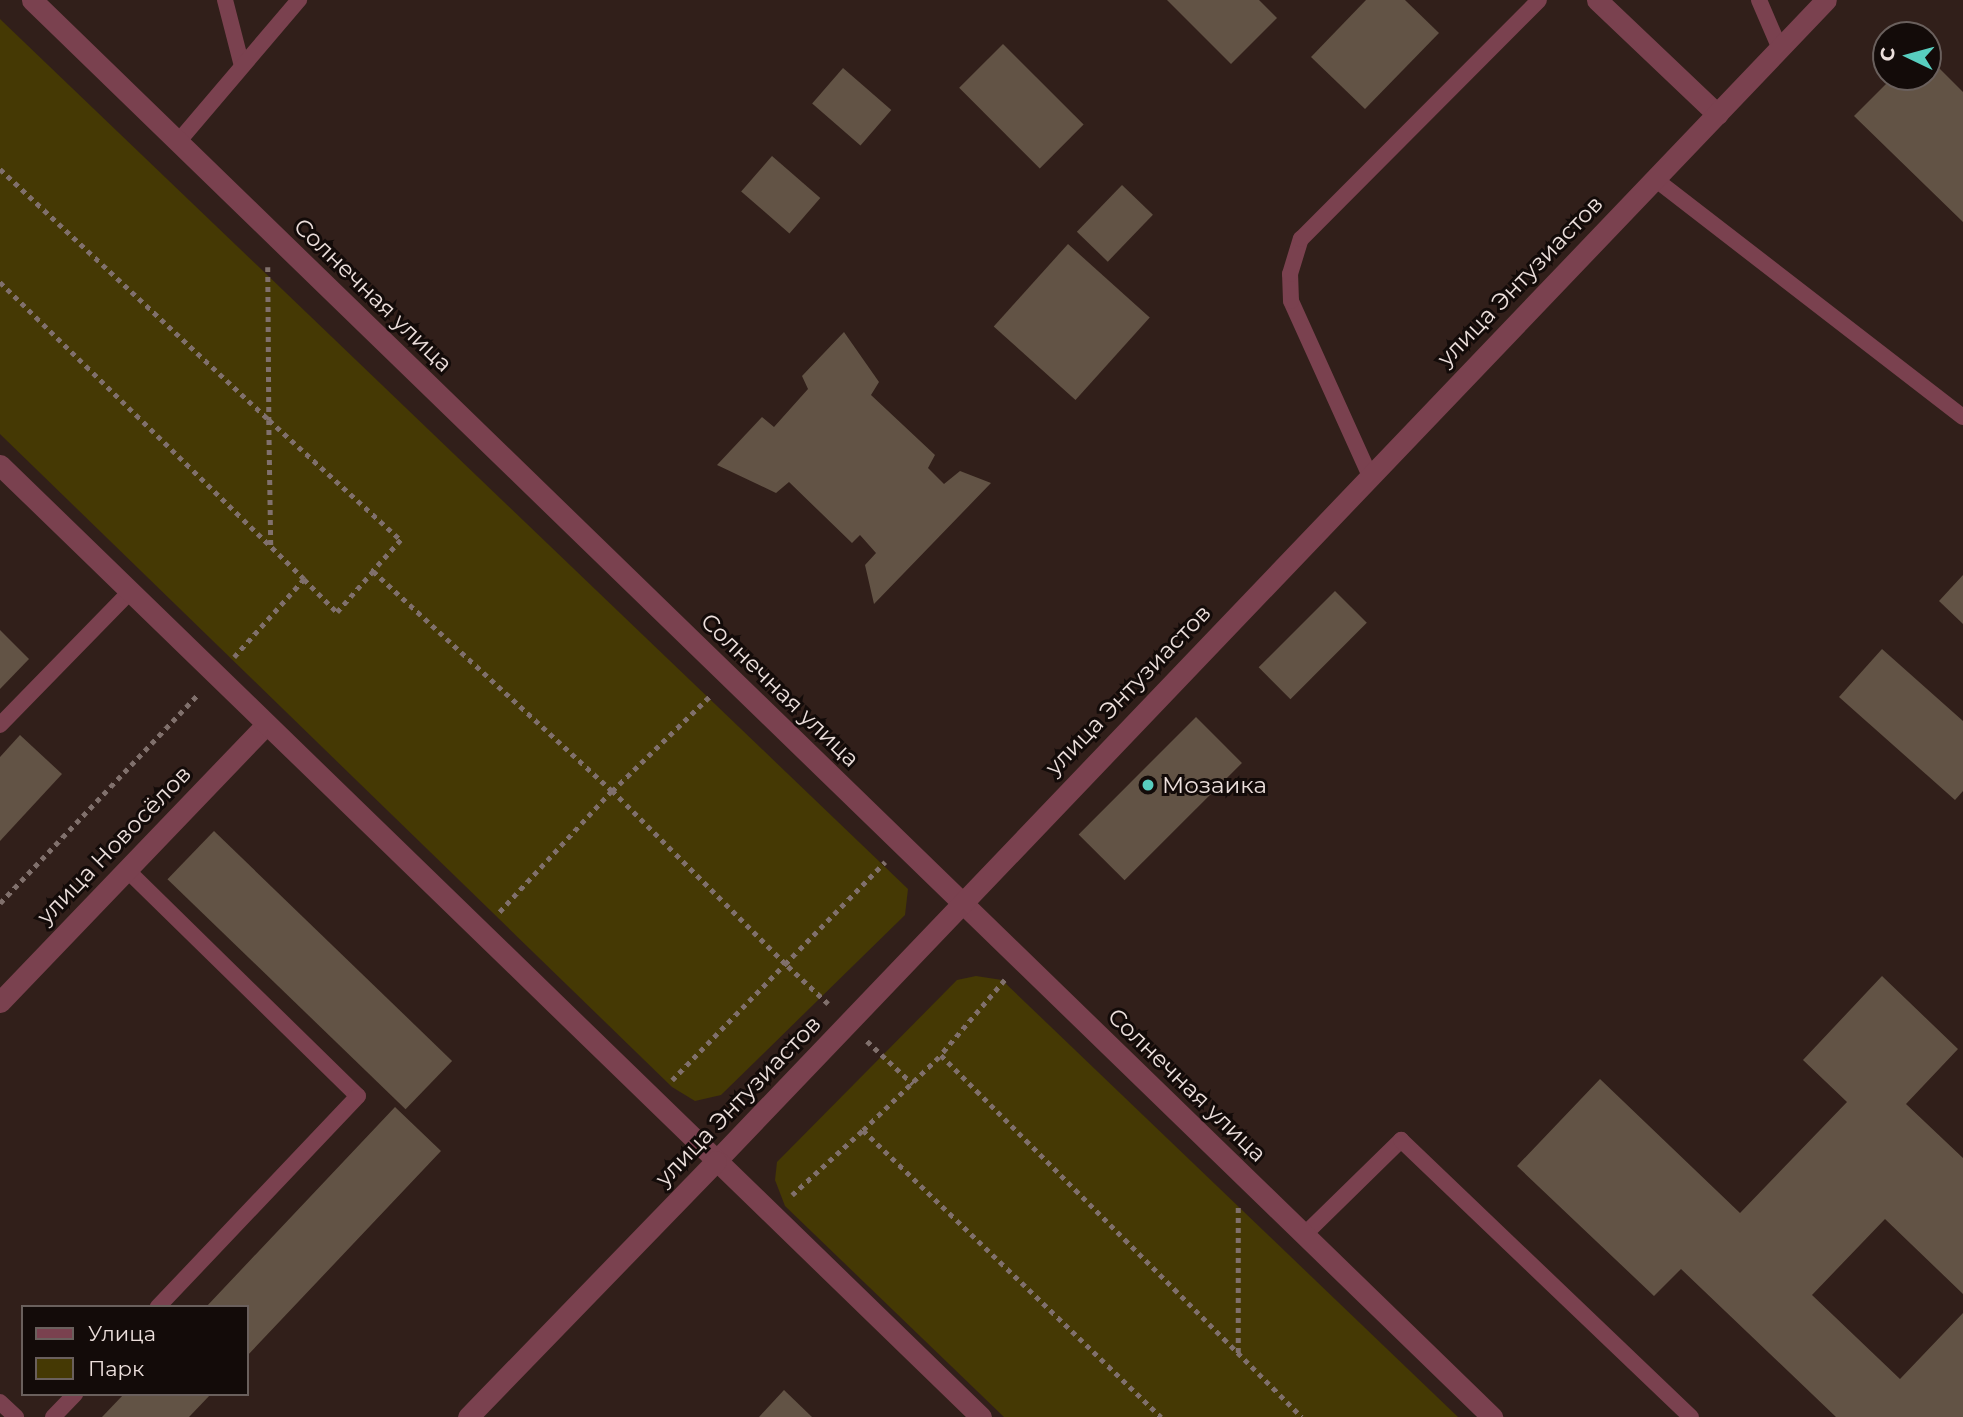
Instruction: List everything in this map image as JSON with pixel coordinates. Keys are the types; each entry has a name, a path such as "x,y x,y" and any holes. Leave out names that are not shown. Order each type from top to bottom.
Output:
{"street":[{"name":"Солнечная улица","path":"32,0 1492,1417"},
{"path":"1597,0 1717,114"},
{"name":"улица Энтузиастов","path":"468,1417 1826,0"},
{"path":"0,466 981,1417"},
{"name":"улица Новосёлов","path":"0,1002 267,724"}],"lane":[{"path":"225,0 242,66"},
{"path":"178,142 299,0"},
{"path":"1370,476 1291,301 1290,274 1301,239 1539,0"},
{"path":"1759,0 1780,49"},
{"path":"1655,179 1963,417"},
{"path":"0,725 130,592"},
{"path":"127,870 358,1096 160,1305"},
{"path":"1304,1235 1401,1140 1691,1417"},
{"path":"53,1417 73,1396"},
{"path":"0,1402 16,1417"}],"path":[{"path":"0,169 401,540 337,612 0,282"},
{"path":"268,229 271,547"},
{"path":"373,571 612,792 785,964 913,1084"},
{"path":"0,903 216,676 304,579"},
{"path":"481,932 612,792 729,677"},
{"path":"653,1100 902,844"},
{"path":"772,1214 913,1084 1022,961"},
{"path":"941,1055 1303,1417"},
{"path":"863,1130 1161,1417"},
{"path":"1238,1170 1238,1354"}],"green space":[{"path":"0,19 908,889 905,915 721,1095 695,1101 672,1087 0,434"},
{"path":"976,976 1002,980 1458,1417 1004,1417 785,1206 775,1180 777,1162 957,980"}],"building":[{"path":"1167,0 1259,0 1277,18 1231,64"},
{"path":"1366,0 1405,0 1439,33 1365,109 1311,57"},
{"path":"1003,44 1084,125 1040,168 959,88"},
{"path":"843,68 891,110 860,145 812,103"},
{"path":"1942,71 1963,92 1963,222 1854,116 1879,91 1942,91"},
{"path":"772,156 820,198 789,233 741,191"},
{"path":"1122,185 1153,215 1108,262 1077,232"},
{"path":"1068,244 1150,318 1075,400 994,326"},
{"path":"844,332 879,382 871,395 935,455 928,468 944,484 960,471 991,483 874,604 865,565 876,553 860,535 852,543 789,482 776,493 717,465 762,417 774,427 808,389 802,376"},
{"path":"1963,575 1963,624 1939,601"},
{"path":"1335,591 1367,623 1290,699 1259,667"},
{"path":"0,630 29,659 0,689"},
{"path":"1882,649 1963,721 1963,791 1955,800 1839,697"},
{"path":"1196,717 1242,763 1125,880 1079,834"},
{"path":"20,735 62,774 0,841 0,757"},
{"path":"214,831 452,1061 406,1109 167,879"},
{"path":"1882,976 1958,1049 1906,1104 1963,1158 1963,1294 1885,1219 1812,1295 1900,1379 1963,1313 1963,1417 1836,1417 1681,1269 1654,1296 1517,1166 1600,1079 1740,1213 1847,1102 1803,1060"},
{"path":"395,1107 441,1151 248,1355 248,1305 208,1305"},
{"path":"784,1390 812,1417 759,1417"},
{"path":"122,1396 209,1396 189,1417 102,1417"}],"place":[{"name":"Мозаика","path":"1148,785"}]}
